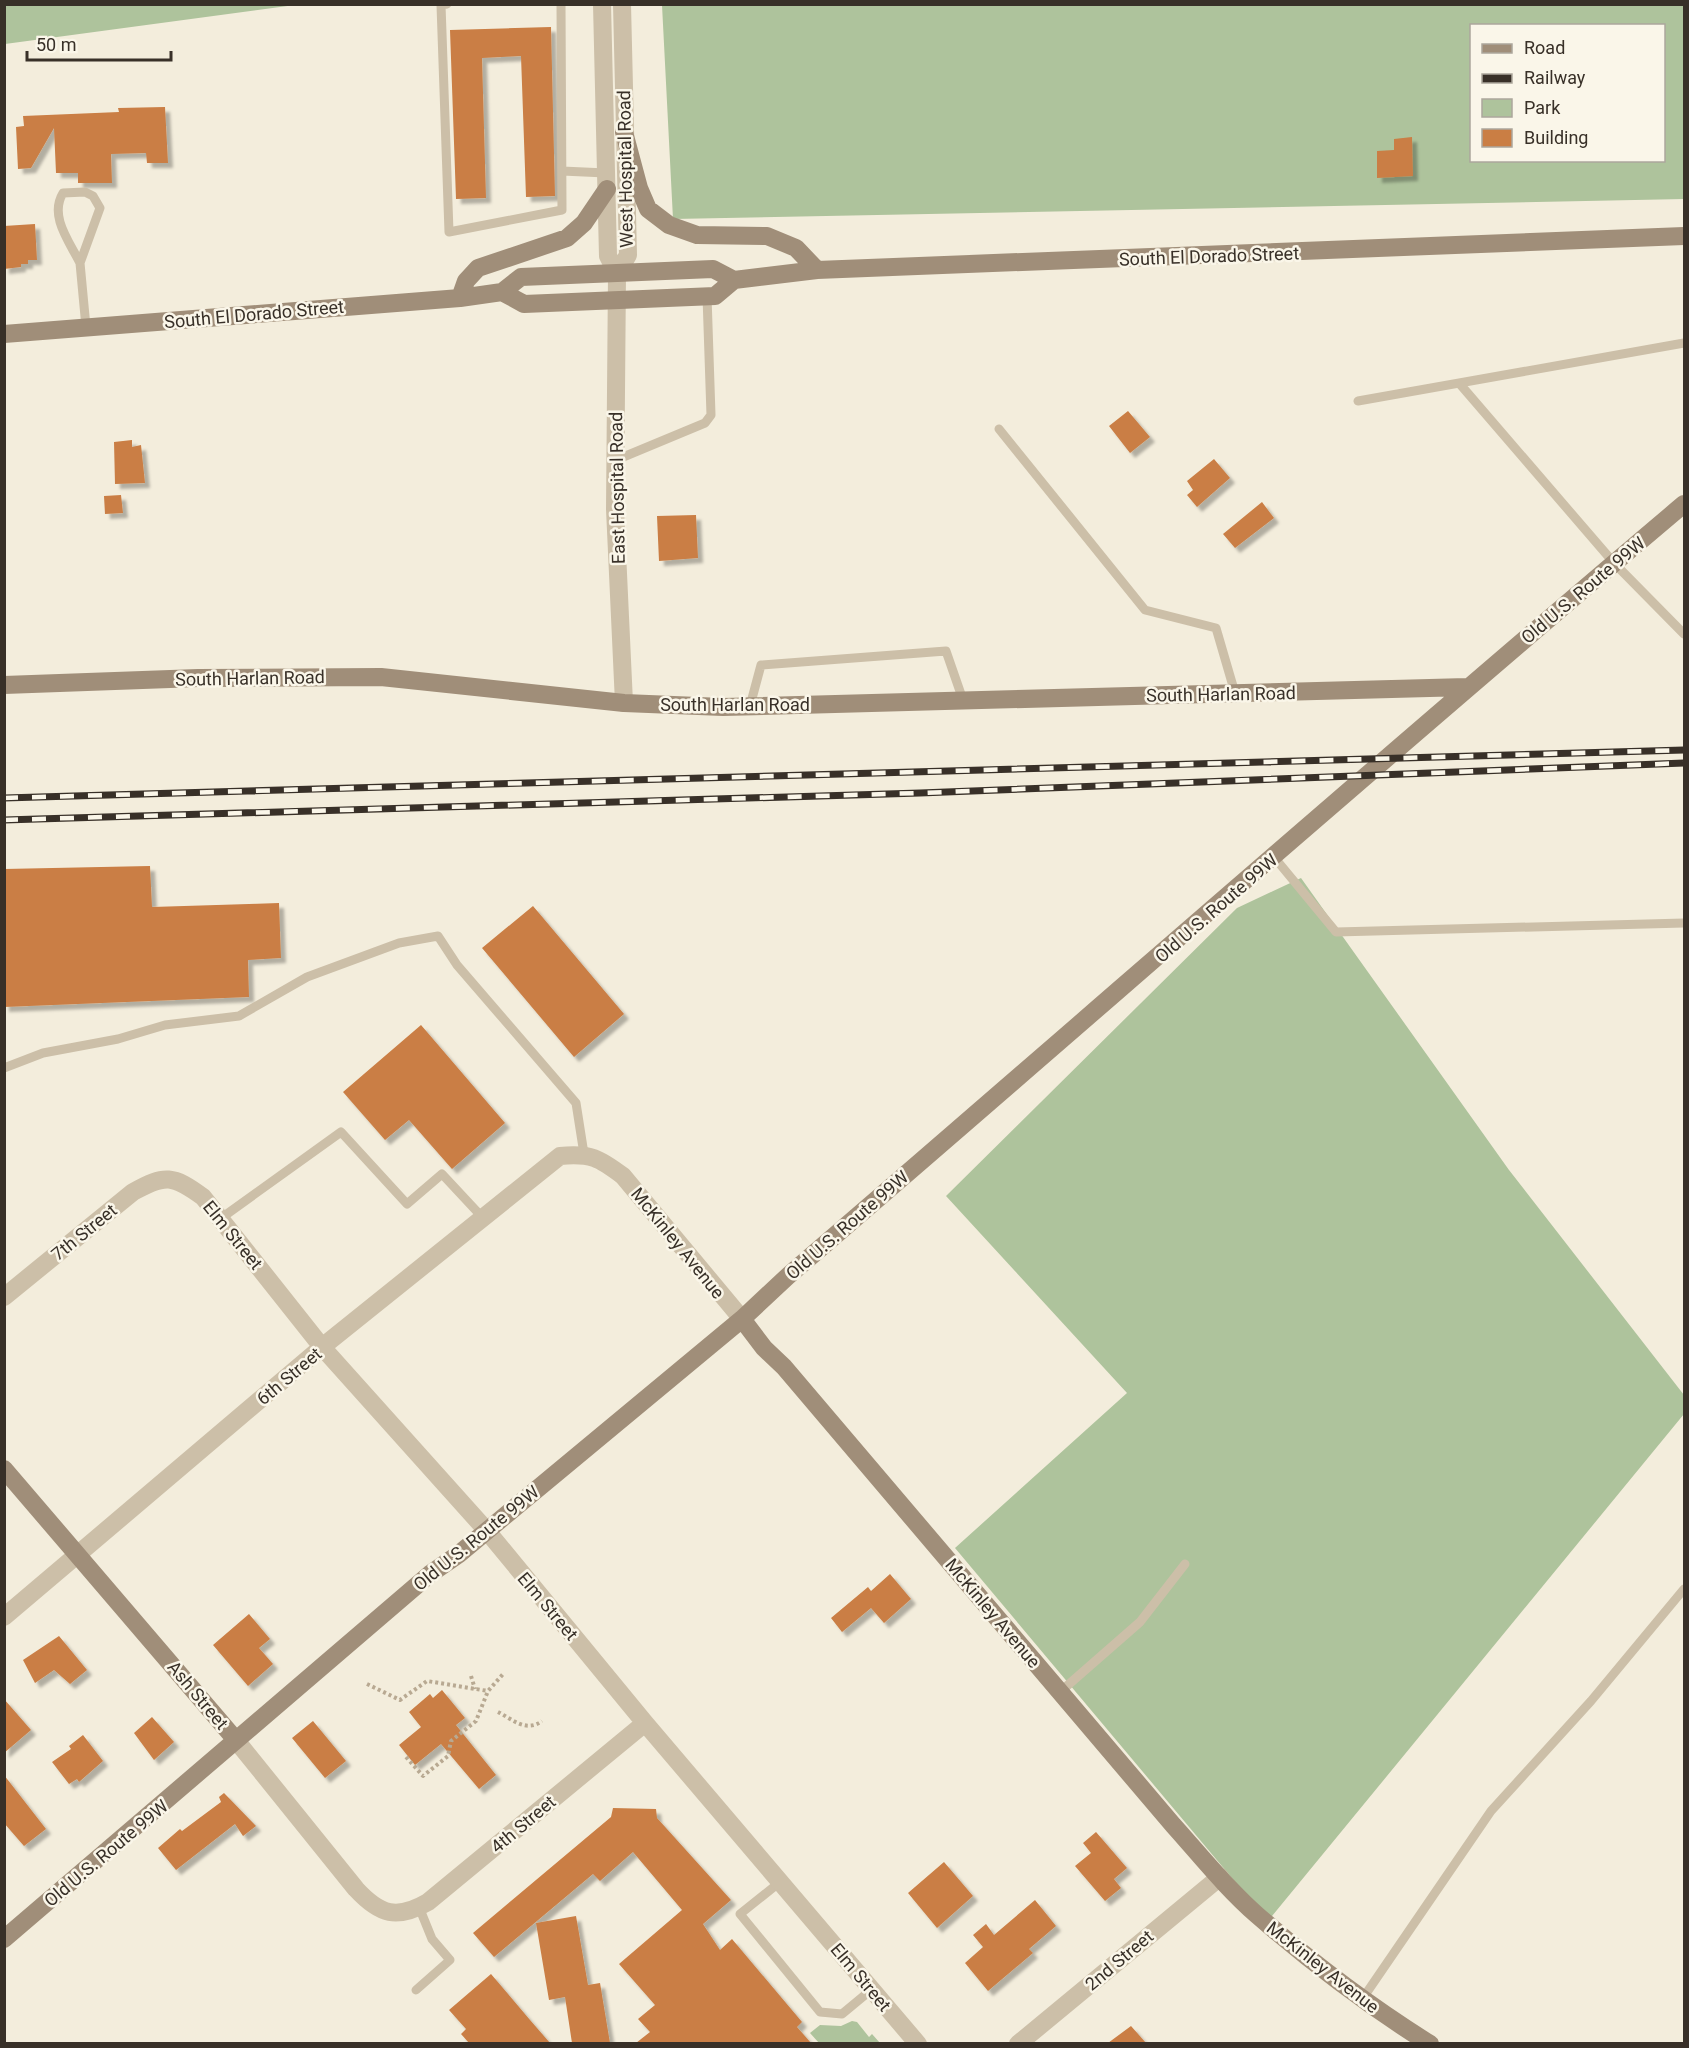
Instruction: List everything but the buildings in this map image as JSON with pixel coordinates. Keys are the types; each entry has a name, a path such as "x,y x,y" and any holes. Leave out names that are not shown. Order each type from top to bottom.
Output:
{"main road":[{"path":"624,132 639,188 648,209 669,225 697,236 766,236 796,248 817,270"},
{"path":"460,298 466,281 478,268 567,238 584,223 607,181"},
{"name":"South El Dorado Street","path":"502,292 524,304 617,302 715,296 734,280 817,270 1684,236"},
{"name":"South El Dorado Street","path":"4,334 460,298 502,292 521,277 713,268 734,280"},
{"name":"Old U.S. Route 99W","path":"4,1939 187,1784 231,1742 287,1699 430,1574 487,1531 742,1319 788,1276 1274,857 1467,687 1684,504"},
{"name":"South Harlan Road","path":"4,685 198,678 381,677 624,703 750,706 1467,687"},
{"name":"McKinley Avenue","path":"742,1319 764,1348 784,1367 1060,1692 1220,1877 1255,1914 1363,1998 1430,2043"},
{"name":"Ash Street","path":"4,1469 74,1558 231,1742"},
{"name":"Ash Street","path":"4,1485 74,1558"}],"street":[{"name":"West Hospital Road","path":"602,4 608,256 617,274"},
{"name":"West Hospital Road","path":"617,274 628,255 622,4"},
{"name":"East Hospital Road","path":"617,274 615,509 624,703"},
{"name":"McKinley Avenue","path":"584,1154 601,1160 623,1176 742,1319"},
{"name":"6th Street","path":"4,1617 322,1347 560,1156 584,1154"},
{"name":"Elm Street","path":"170,1178 180,1180 203,1197 322,1347 487,1531 645,1723 918,2043"},
{"name":"7th Street","path":"4,1297 133,1192 151,1182 170,1178"},
{"name":"4th Street","path":"395,1914 419,1907 645,1723"},
{"name":"Ash Street","path":"231,1742 356,1889 380,1910 395,1914"},
{"name":"2nd Street","path":"1018,2043 1220,1877"}],"lane":[{"path":"447,4 441,5 449,232 562,210 561,4"},
{"path":"562,171 607,181"},
{"path":"80,263 100,208 93,196 74,191 63,193 56,204 58,218 80,263 86,327"},
{"path":"616,460 709,420 711,415 707,296"},
{"path":"1358,401 1684,344"},
{"path":"1459,383 1614,563 1684,634"},
{"path":"999,429 1145,610 1216,628 1235,693"},
{"path":"750,706 761,665 946,651 963,700"},
{"path":"1274,857 1336,932 1684,923"},
{"path":"4,1068 43,1053 118,1039 165,1025 239,1016 307,977 399,943 438,936 457,965 576,1103 584,1154"},
{"path":"220,1219 341,1132 407,1204 442,1174 483,1218"},
{"path":"1060,1692 1140,1622 1185,1564"},
{"path":"1363,1998 1491,1811 1591,1701 1684,1589"},
{"path":"780,1882 740,1914 820,2012 842,2014 872,1990"},
{"path":"416,1990 450,1960 432,1939 419,1907"}],"path":[{"path":"406,1756 423,1776 428,1774 448,1756 451,1741 477,1721 488,1691 504,1673"},
{"path":"471,1676 475,1689"},
{"path":"367,1684 400,1700 427,1681 488,1691"},
{"path":"498,1712 526,1726 534,1726 542,1721"}],"green space":[{"path":"5,4 295,4 295,5 5,44"},
{"path":"662,5 1684,5 1684,199 673,219"},
{"path":"1301,878 1509,1170 1684,1395 1684,1414 1268,1921 955,1548 1127,1393 946,1196 1237,908"},
{"path":"852,2021 857,2022 869,2037 872,2034 880,2043 819,2043 810,2033 820,2025 841,2026"}],"railway":[{"path":"4,798 1684,750"},
{"path":"4,820 920,793 1684,763"}]}
